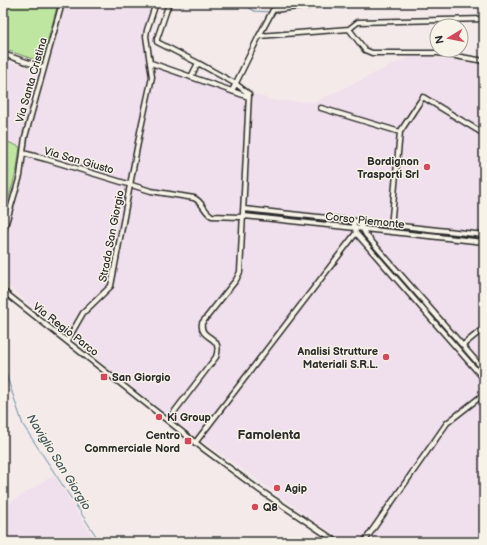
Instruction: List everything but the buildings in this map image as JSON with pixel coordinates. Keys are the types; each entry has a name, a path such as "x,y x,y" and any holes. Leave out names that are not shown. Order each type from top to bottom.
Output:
{"street":[{"name":"Via Santa Cristina","path":"3,233 20,176 25,137 62,3"},
{"name":"Strada San Giorgio","path":"67,341 83,313 111,286 152,77 146,36 156,3"},
{"path":"168,420 216,357 218,349 217,343 203,332 202,323 240,272 249,97 248,92 236,84 157,42 169,3"},
{"path":"232,91 273,10 330,3"},
{"path":"259,36 349,29 358,22 484,19"},
{"path":"349,29 365,50 372,53 438,53 484,61"},
{"path":"3,54 44,68"},
{"path":"151,63 249,97"},
{"path":"191,77 198,63"},
{"path":"390,232 400,132 423,97 484,134"},
{"path":"321,108 400,132"},
{"name":"Via San Giusto","path":"23,154 151,191 196,199 210,215 244,216"},
{"name":"Corso Piemonte","path":"244,210 484,235"},
{"path":"279,213 279,220"},
{"name":"Corso Piemonte","path":"244,216 484,242"},
{"path":"353,221 356,234 484,379"},
{"path":"359,222 362,229 484,370"},
{"path":"195,443 356,234"},
{"path":"471,234 471,240"},
{"path":"384,264 388,259"},
{"name":"Via Regio Parco","path":"3,291 168,420 195,443 258,489 337,542"},
{"path":"417,302 422,298"},
{"path":"439,327 444,323"},
{"path":"463,346 484,328"},
{"path":"364,542 447,423 484,394"}],"shaded area":[{"path":"65,3 158,3 148,36 153,61 275,101 315,102 415,54 429,56 429,58 440,58 484,65 484,542 344,542 167,415 3,282 3,235 21,182 27,140"},
{"path":"3,60 41,72 20,147 3,140"},
{"path":"54,475 96,542 3,542 3,507"}],"green space":[{"path":"3,3 58,3 42,62 3,49 5,33 3,33"},
{"path":"3,140 20,147 17,169 3,218"}],"waterway":[{"path":"242,3 254,11 269,12"},
{"path":"274,12 329,7 343,9 356,3"},
{"name":"Naviglio San Giorgio","path":"3,365 23,425 100,542"}],"place":[{"name":"Bordignon Trasporti Srl","path":"427,167"},
{"name":"Analisi Strutture Materiali S.R.L.","path":"386,357"},
{"name":"San Giorgio","path":"104,377"},
{"name":"Ki Group","path":"159,417"},
{"name":"Centro Commerciale Nord","path":"188,441"},
{"name":"Agip","path":"277,488"},
{"name":"Q8","path":"255,507"}],"district":[{"name":"Famolenta","path":"269,434"}]}
